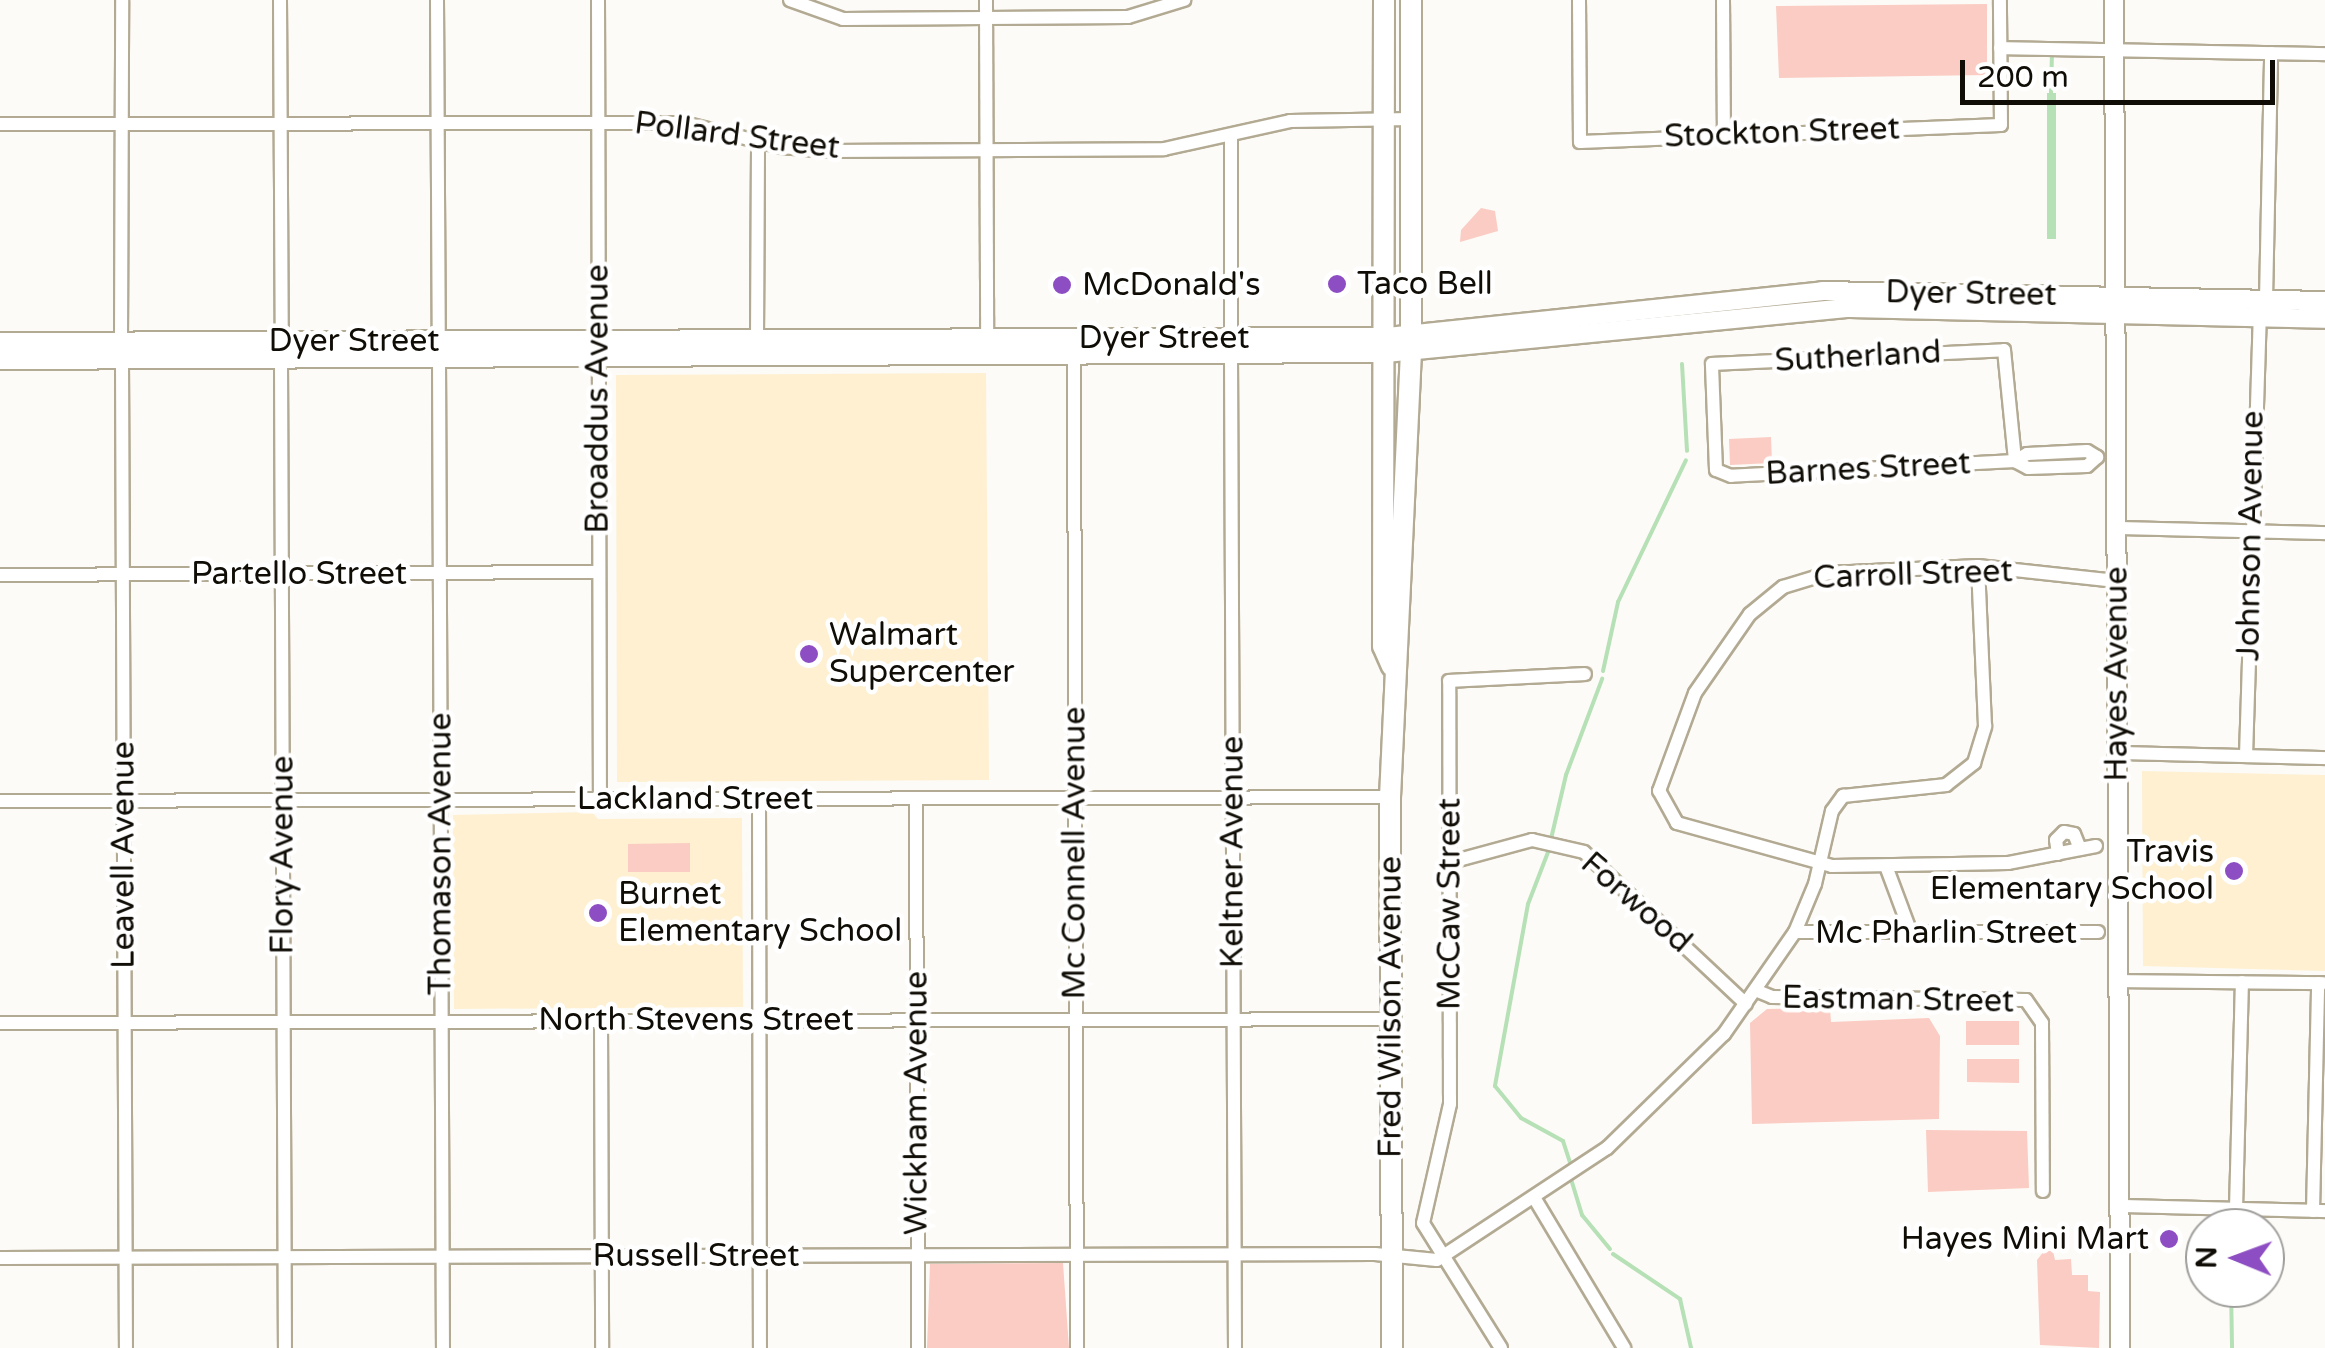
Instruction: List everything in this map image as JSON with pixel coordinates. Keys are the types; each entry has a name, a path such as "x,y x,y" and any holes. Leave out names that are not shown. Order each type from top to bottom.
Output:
{"main road":[{"name":"Fred Wilson Avenue","path":"1384,0 1387,345 1383,646 1392,666 1392,1348"},
{"name":"Fred Wilson Avenue","path":"1392,666 1402,646 1411,344 1411,0"},
{"name":"Hayes Avenue","path":"2114,0 2117,304 2106,456 2116,528 2120,1348"},
{"name":"Dyer Street","path":"2263,308 2325,301"},
{"name":"Dyer Street","path":"0,360 439,360 821,338 1121,338 1231,347 1387,345 1824,309 2117,304 2263,308 2325,318"},
{"path":"756,359 764,349 806,347 821,338"},
{"path":"936,358 976,349 987,338"},
{"path":"1074,358 1078,346 1121,338"},
{"path":"281,362 293,352 336,349 347,341"},
{"name":"Dyer Street","path":"0,342 439,341 756,359 1189,356 1231,347"},
{"path":"196,362 203,356 270,353 282,342"}],"street":[{"path":"121,342 122,0"},
{"path":"280,0 282,342"},
{"path":"437,0 439,341"},
{"name":"Broaddus Avenue","path":"598,0 600,799"},
{"path":"790,0 843,19 1128,17 1184,0"},
{"path":"986,0 987,338"},
{"name":"Stockton Street","path":"1579,0 1580,142 2001,125 2000,0"},
{"path":"1723,0 1724,135"},
{"path":"2000,48 2325,54"},
{"name":"Johnson Avenue","path":"2246,756 2270,53"},
{"name":"Pollard Street","path":"0,124 598,121 712,126 758,142 803,150 987,150 1164,149 1290,120 1411,119"},
{"name":"Keltner Avenue","path":"1231,135 1235,1348"},
{"path":"756,339 758,142"},
{"name":"Sutherland","path":"1721,475 1714,465 1712,364 2004,350 2016,461"},
{"name":"Mc Connell Avenue","path":"1074,358 1077,1348"},
{"name":"Thomason Avenue","path":"439,360 443,1348"},
{"name":"Leavell Avenue","path":"122,362 126,1348"},
{"name":"Flory Avenue","path":"281,362 285,1348"},
{"name":"Barnes Street","path":"1721,475 2016,461 2044,453 2106,456"},
{"path":"2116,528 2325,533"},
{"path":"1443,1257 1535,1199 1620,1136 1746,1004 1795,932 1821,864 1832,811 1843,796 1946,785 1974,763 1985,726 1978,566"},
{"name":"Carroll Street","path":"1821,864 1669,817 1659,785 1690,702 1750,614 1783,587 1819,574 1978,566 2116,581"},
{"name":"Partello Street","path":"0,575 598,572"},
{"name":"McCaw Street","path":"1501,1348 1423,1223 1450,1115 1450,678 1585,674"},
{"path":"2118,753 2325,758"},
{"name":"Lackland Street","path":"0,801 1390,797"},
{"path":"759,798 760,1348"},
{"name":"Wickham Avenue","path":"916,798 918,1348"},
{"path":"2058,854 2056,840 2064,832 2074,834 2080,849"},
{"name":"Forwood","path":"1451,862 1532,840 1584,852 1746,1004"},
{"path":"1821,864 1886,866 2058,854 2096,846"},
{"path":"1886,866 1911,933"},
{"name":"Mc Pharlin Street","path":"1795,932 2098,932"},
{"path":"2118,981 2321,983 2319,1211 2285,1210"},
{"path":"2120,1206 2236,1208 2242,982"},
{"name":"Eastman Street","path":"1755,990 1772,997 2026,1000 2042,1022 2043,1191"},
{"name":"North Stevens Street","path":"0,1023 1391,1019"},
{"path":"601,1020 602,1348"},
{"path":"1535,1199 1624,1348"},
{"name":"Russell Street","path":"0,1258 1076,1254 1443,1257"}],"shaded area":[{"path":"1987,4 1987,75 1779,78 1776,6"},
{"path":"2047,93 2056,93 2056,239 2047,239"},
{"path":"1481,208 1495,211 1498,231 1460,242 1461,230"},
{"path":"986,373 989,780 617,782 616,375"},
{"path":"1771,437 1772,463 1730,465 1729,439"},
{"name":"Travis Elementary School","path":"2142,771 2325,775 2325,971 2143,966"},
{"name":"Burnet Elementary School","path":"592,812 598,819 742,818 743,1007 454,1009 453,815"},
{"path":"690,843 690,872 628,872 628,844"},
{"path":"1830,1008 1831,1022 1929,1018 1940,1036 1939,1119 1752,1124 1750,1023 1767,1009"},
{"path":"1966,1021 2019,1021 2019,1045 1966,1045"},
{"path":"1967,1059 2019,1059 2019,1083 1967,1082"},
{"path":"1926,1130 2027,1131 2029,1188 1928,1192"},
{"path":"2044,1251 2053,1251 2055,1260 2071,1259 2072,1275 2088,1275 2088,1291 2100,1292 2099,1348 2040,1345 2037,1260"},
{"path":"1063,1263 1069,1348 927,1348 930,1264"}],"waterway":[{"path":"2051,93 2052,53"},
{"path":"1682,364 1687,451"},
{"path":"1603,671 1618,602 1686,460"},
{"path":"1551,839 1566,775 1602,679"},
{"path":"1550,847 1528,904 1495,1086 1521,1118 1563,1141 1570,1162"},
{"path":"1571,1179 1582,1215 1610,1249"},
{"path":"1613,1254 1680,1299 1691,1348"},
{"path":"2231,1308 2232,1348"}],"place":[{"name":"Taco Bell","path":"1337,284"},
{"name":"McDonald's","path":"1062,285"},
{"name":"Walmart Supercenter","path":"809,654"},
{"name":"Travis Elementary School","path":"2234,871"},
{"name":"Burnet Elementary School","path":"598,913"},
{"name":"Hayes Mini Mart","path":"2169,1239"}]}
